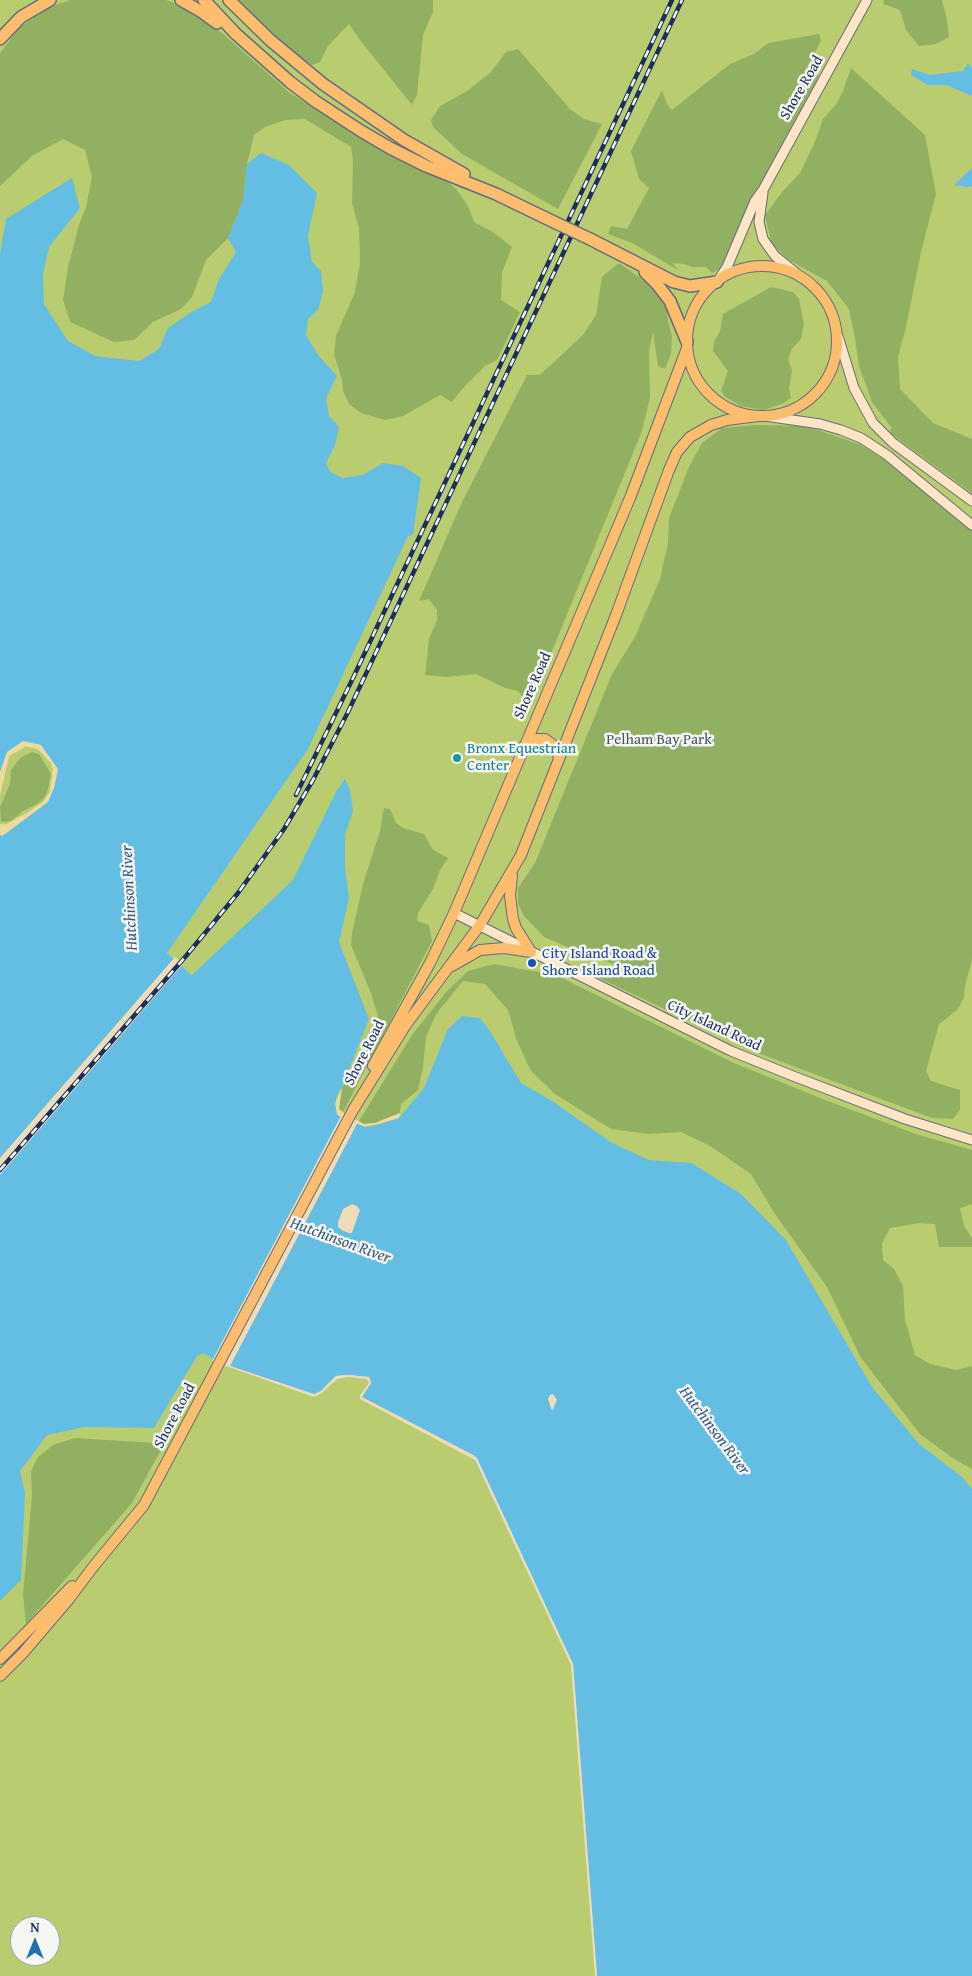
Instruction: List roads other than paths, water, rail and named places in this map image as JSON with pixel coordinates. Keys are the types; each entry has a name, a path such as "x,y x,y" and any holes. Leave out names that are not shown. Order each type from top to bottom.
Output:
{"highway":[{"path":"0,39 21,18 50,0"},
{"path":"181,0 202,12 246,43"},
{"path":"204,0 246,43 302,92 390,148 426,166 496,194 682,285 717,282"},
{"path":"229,0 270,40 323,84 404,140 477,181 496,194"},
{"path":"634,262 665,293 673,308 687,345"}],"main road":[{"name":"Shore Road","path":"717,282 727,267 755,201 763,190 866,0"},
{"name":"Shore Road","path":"763,190 759,222 763,239 775,256 802,278"},
{"path":"972,501 897,446 873,423 854,388 829,307 819,292 802,278 776,268 756,267 735,272 706,291 695,308 688,329 687,345 693,371 708,394 732,410 826,425 861,438 891,458 972,524"},
{"path":"762,416 793,410 805,403 821,389 834,364 838,336"},
{"name":"Shore Road","path":"353,1110 368,1074 430,963 454,913 623,513 687,345"},
{"name":"Shore Road","path":"0,1676 23,1653 69,1599 144,1505 353,1110 405,1026 480,925 522,855 616,615 677,452 690,437 711,424 762,416"},
{"path":"523,748 534,739 545,739 557,748 559,763"},
{"path":"513,870 510,896 513,919 516,928 531,952"},
{"name":"City Island Road","path":"454,913 731,1051 905,1119 972,1140"},
{"path":"447,969 480,950 504,948 531,952"},
{"name":"Shore Road","path":"0,1659 93,1567"},
{"path":"0,1683 23,1653"}],"water":[{"path":"968,63 972,69 972,96 947,85 928,85 911,75 912,69 930,75 963,71"},
{"name":"Hutchinson River","path":"261,153 289,165 317,193 308,236 312,262 321,271 323,292 318,310 308,319 306,335 318,355 337,376 326,398 329,416 339,427 335,445 326,463 330,472 343,478 363,475 383,463 403,466 421,478 413,535 408,536 308,749 167,953 192,975 293,880 337,790 345,779 350,790 353,811 345,835 345,868 349,898 339,942 369,1019 342,1087 337,1095 335,1104 337,1115 365,1127 399,1118 424,1088 448,1029 462,1016 480,1018 490,1031 521,1083 552,1101 612,1143 649,1160 691,1163 741,1194 786,1240 872,1387 919,1444 962,1477 972,1489 972,1976 597,1976 573,1664 472,1455 362,1397 371,1383 369,1377 336,1376 321,1391 314,1395 216,1361 204,1353 197,1356 154,1428 84,1427 47,1435 20,1471 25,1493 21,1580 0,1601 0,835 2,836 48,802 54,788 58,769 41,745 23,741 7,752 0,772 0,254 6,219 72,178 80,208 49,247 43,274 44,304 68,341 95,356 139,361 159,349 168,328 193,311 211,302 219,279 236,252 228,238 243,201 247,164","holes":["352,1204 360,1210 352,1233 349,1233 338,1227 338,1222 343,1209","553,1394 557,1400 552,1411 548,1399"]},
{"path":"972,168 972,186 954,185"}],"railway":[{"path":"296,795 353,678 672,0"},
{"path":"0,1170 186,956 238,893 284,829 313,780 348,712 682,0"}],"place":[{"name":"Bronx Equestrian Center","path":"457,758"},
{"name":"City Island Road & Shore Island Road","path":"532,963"}],"park label":[{"name":"Pelham Bay Park","path":"659,740"}]}
